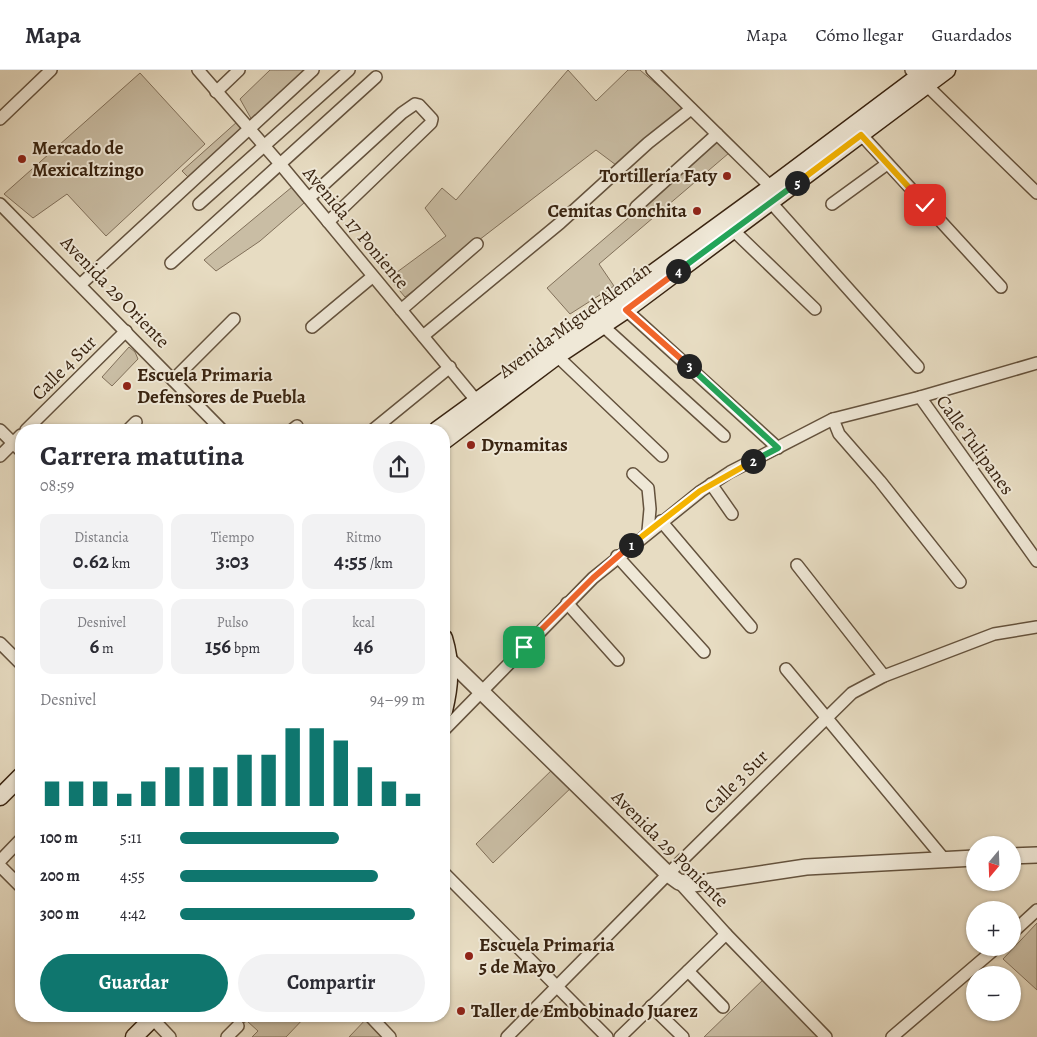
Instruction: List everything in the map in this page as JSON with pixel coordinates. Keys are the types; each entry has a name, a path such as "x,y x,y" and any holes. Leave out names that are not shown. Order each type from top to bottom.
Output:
{"main road":[{"name":"Avenida Miguel Alemán","path":"450,435 480,405 771,195 857,130 921,76 946,70"},
{"name":"Avenida Miguel Alemán","path":"447,424 557,356 626,310 733,230 771,195"},
{"path":"0,797 15,782"},
{"path":"134,1037 147,1022"}],"street":[{"path":"0,119 51,70"},
{"name":"Avenida 17 Poniente","path":"198,70 309,198 372,278 450,367 480,405"},
{"path":"216,92 239,70"},
{"path":"81,284 314,70"},
{"path":"199,204 349,70"},
{"path":"652,70 717,134 918,367"},
{"path":"921,76 1037,194"},
{"path":"170,263 281,165 376,77"},
{"path":"309,198 402,113 415,104 420,104 432,119 431,123 328,222"},
{"path":"423,336 560,223 648,143 691,108"},
{"path":"857,130 1001,287"},
{"path":"636,207 717,134"},
{"path":"832,204 887,164"},
{"name":"Avenida 29 Oriente","path":"0,204 81,284 216,424"},
{"path":"733,230 815,309"},
{"path":"401,310 477,244"},
{"path":"312,327 372,278"},
{"path":"626,310 778,448"},
{"path":"173,380 234,319"},
{"path":"603,326 724,436"},
{"name":"Calle 4 Sur","path":"32,424 126,330"},
{"path":"557,356 662,456"},
{"path":"450,724 567,604 617,556 711,484 833,419 920,397 1037,363"},
{"path":"380,424 450,367"},
{"name":"Calle Tulipanes","path":"920,397 1037,561"},
{"path":"833,419 839,434 880,481 960,582"},
{"path":"0,430 15,440"},
{"path":"0,456 15,446"},
{"path":"633,474 648,488 650,509 648,531"},
{"path":"711,484 732,514"},
{"path":"661,521 751,626"},
{"path":"617,556 704,652"},
{"path":"797,565 884,676"},
{"path":"567,604 618,660"},
{"name":"Calle 3 Sur","path":"507,1037 674,878 825,718 852,694 884,676 994,634 1037,627"},
{"path":"0,643 15,658"},
{"path":"450,659 482,691"},
{"path":"786,669 944,860"},
{"name":"Avenida 29 Poniente","path":"482,691 674,878 826,1037"},
{"path":"0,861 15,845"},
{"path":"1021,856 1037,855"},
{"path":"674,878 694,884 806,866 966,859"},
{"path":"0,866 15,881"},
{"path":"450,879 608,1037"},
{"path":"1021,925 1037,910"},
{"path":"620,1037 726,934"},
{"path":"892,1037 987,956"},
{"path":"688,971 723,1007"},
{"path":"651,1006 683,1037"},
{"path":"157,1022 170,1037"},
{"path":"375,1022 390,1037"},
{"path":"227,1037 238,1026"}],"shaded area":[{"path":"270,70 302,70 305,73 253,122 240,99"},
{"path":"568,70 596,101 628,70 640,70 684,108 616,165 596,150 405,297 389,278 446,236 425,208 442,188 456,200"},
{"path":"140,73 205,144 106,236 67,194 33,218 4,194"},
{"path":"238,121 245,129 191,180 182,171"},
{"path":"718,141 729,153 599,264 614,286 570,314 547,288"},
{"path":"292,187 304,203 260,241 216,271 204,260"},
{"path":"129,347 135,352 138,359 112,386 102,377"},
{"path":"557,765 576,783 493,863 476,844"},
{"path":"1037,923 1037,990 1021,975 1021,966 1011,966 1003,959 1006,956 1021,956 1021,940"},
{"path":"767,976 826,1037 704,1037"},
{"path":"234,1022 245,1022 238,1026"},
{"path":"248,1022 300,1022 286,1037 252,1037 258,1031"},
{"path":"363,1022 373,1022 383,1037 349,1037"}],"place":[{"name":"Mercado de Mexicaltzingo","path":"22,159"},
{"name":"Tortillería Faty","path":"727,176"},
{"name":"Cemitas Conchita","path":"697,211"},
{"name":"Escuela Primaria Defensores de Puebla","path":"127,386"},
{"name":"Dynamitas","path":"471,445"},
{"name":"Escuela Primaria 5 de Mayo","path":"469,956"},
{"name":"Taller de Embobinado Juarez","path":"461,1011"}],"route":[{"path":"524,647 593,578 648,531 700,491 730,472 778,448 644,324 626,310 861,135 925,205"}]}
